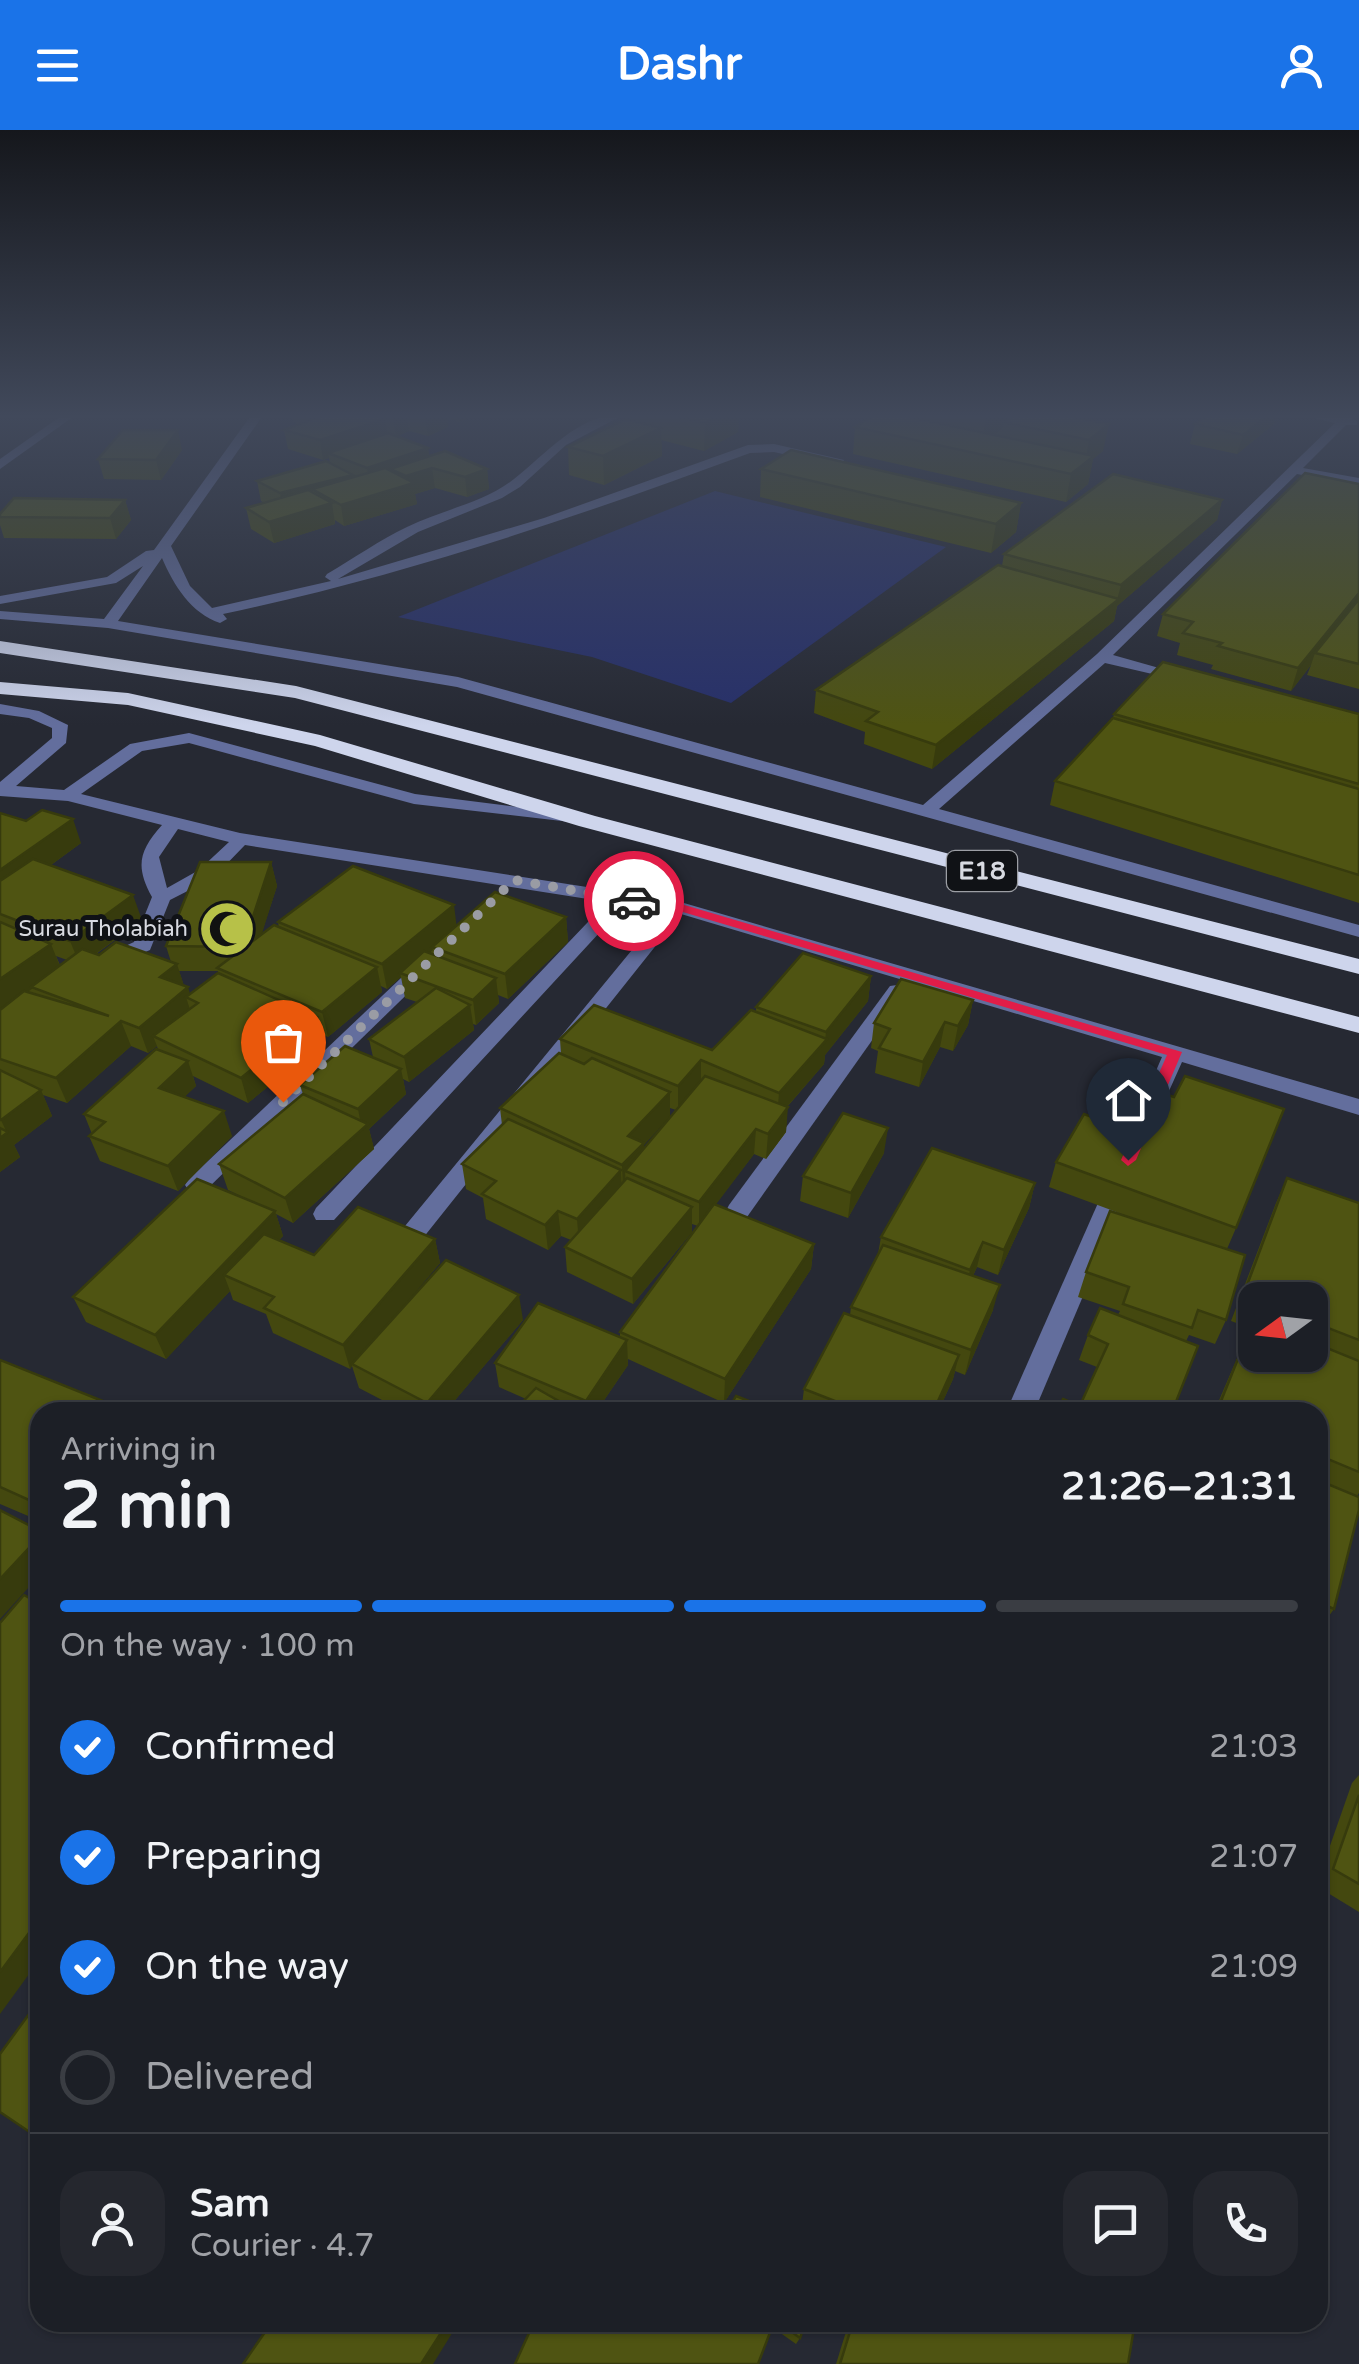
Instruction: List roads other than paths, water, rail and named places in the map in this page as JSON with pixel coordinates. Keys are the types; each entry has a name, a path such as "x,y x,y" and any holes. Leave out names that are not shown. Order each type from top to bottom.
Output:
{"highway":[{"name":"E18","path":"0,647 296,692 1359,967"},
{"name":"E18","path":"0,688 128,700 320,741 588,821 1359,1026"}],"street":[{"path":"108,624 184,518"},
{"path":"302,594 414,529 440,518"},
{"path":"208,612 302,594 561,518"},
{"path":"929,810 1102,658 1246,518"},
{"path":"0,600 112,580 164,546"},
{"path":"164,546 175,578 188,596 208,612 272,648"},
{"path":"0,615 108,624 272,648 458,682 1359,932"},
{"path":"1102,658 1212,687"},
{"path":"0,709 33,714 60,725 60,739 0,790"},
{"path":"68,796 133,745 161,738 189,738 414,798 588,821"},
{"path":"0,790 68,796 240,839 506,888 677,906 1359,1107"},
{"path":"162,897 148,874 148,852 174,822"},
{"path":"94,968 143,946 162,897 198,882 224,862 240,839"},
{"path":"325,1214 620,899"},
{"path":"414,1232 677,906"},
{"path":"197,1185 442,950"},
{"path":"738,1211 908,974"},
{"path":"1024,1402 1175,1052"}],"place":[{"name":"Surau Tholabiah","path":"227,929"}]}
